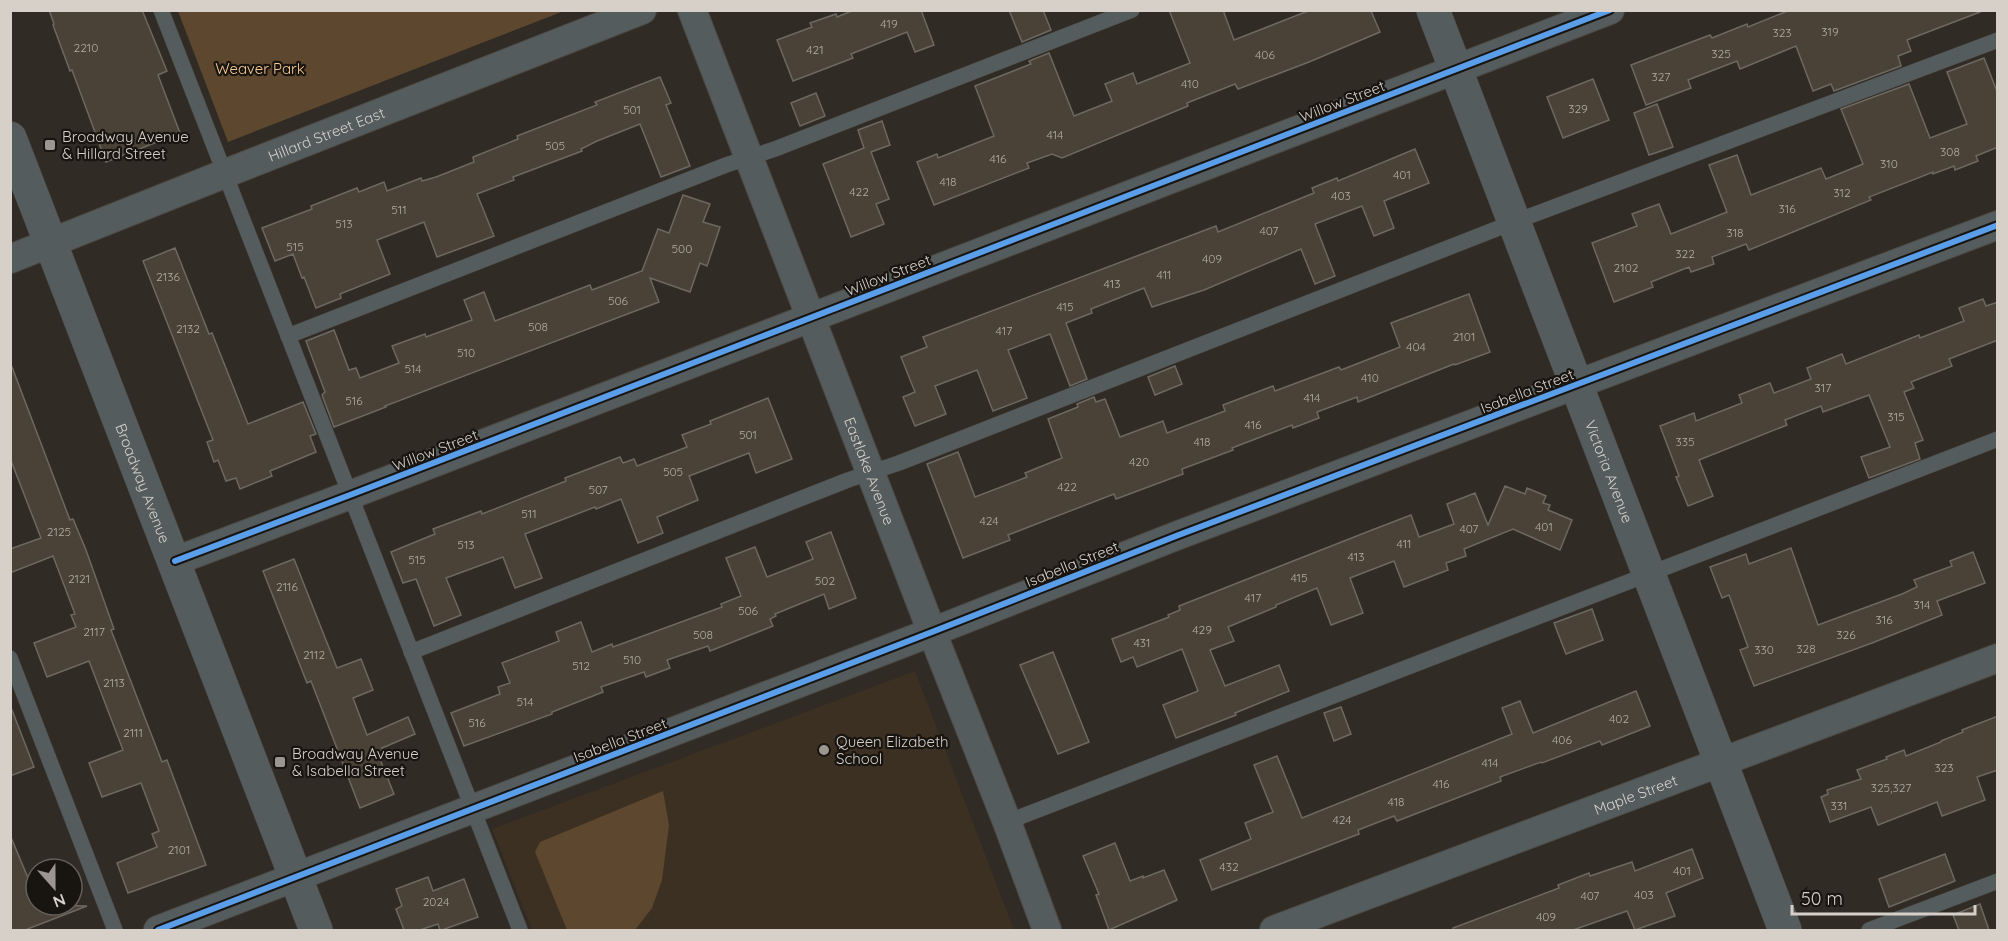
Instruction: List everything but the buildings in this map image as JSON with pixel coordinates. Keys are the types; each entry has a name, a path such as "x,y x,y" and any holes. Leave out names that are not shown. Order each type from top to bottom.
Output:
{"street":[{"name":"Hillard Street East","path":"10,259 642,10"},
{"name":"Eastlake Avenue","path":"692,10 1047,930"},
{"name":"Victoria Avenue","path":"1432,10 1785,930"},
{"name":"Willow Street","path":"175,561 1610,10"},
{"name":"Broadway Avenue","path":"10,138 316,930"},
{"name":"Isabella Street","path":"158,930 1176,536 1998,225"},
{"name":"Maple Street","path":"1274,930 1998,658"}],"lane":[{"path":"161,10 520,930"},
{"path":"288,336 1132,10"},
{"path":"411,652 1514,222 1998,39"},
{"path":"1007,822 1998,439"},
{"path":"10,658 115,930"},
{"path":"1869,930 1998,881"}],"shaded area":[{"name":"Queen Elizabeth School","path":"915,671 1014,930 532,930 492,829"}],"green space":[{"name":"Weaver Park","path":"178,11 564,11 228,142"},
{"path":"663,791 669,825 662,880 652,908 635,930 567,930 535,852 540,842"}],"cycle path":[{"path":"175,561 1610,10"},
{"path":"158,930 1176,536 1998,225"}],"place":[{"name":"Broadway Avenue & Hillard Street","path":"50,145"},
{"name":"Queen Elizabeth School","path":"824,750"},
{"name":"Broadway Avenue & Isabella Street","path":"280,762"}]}
